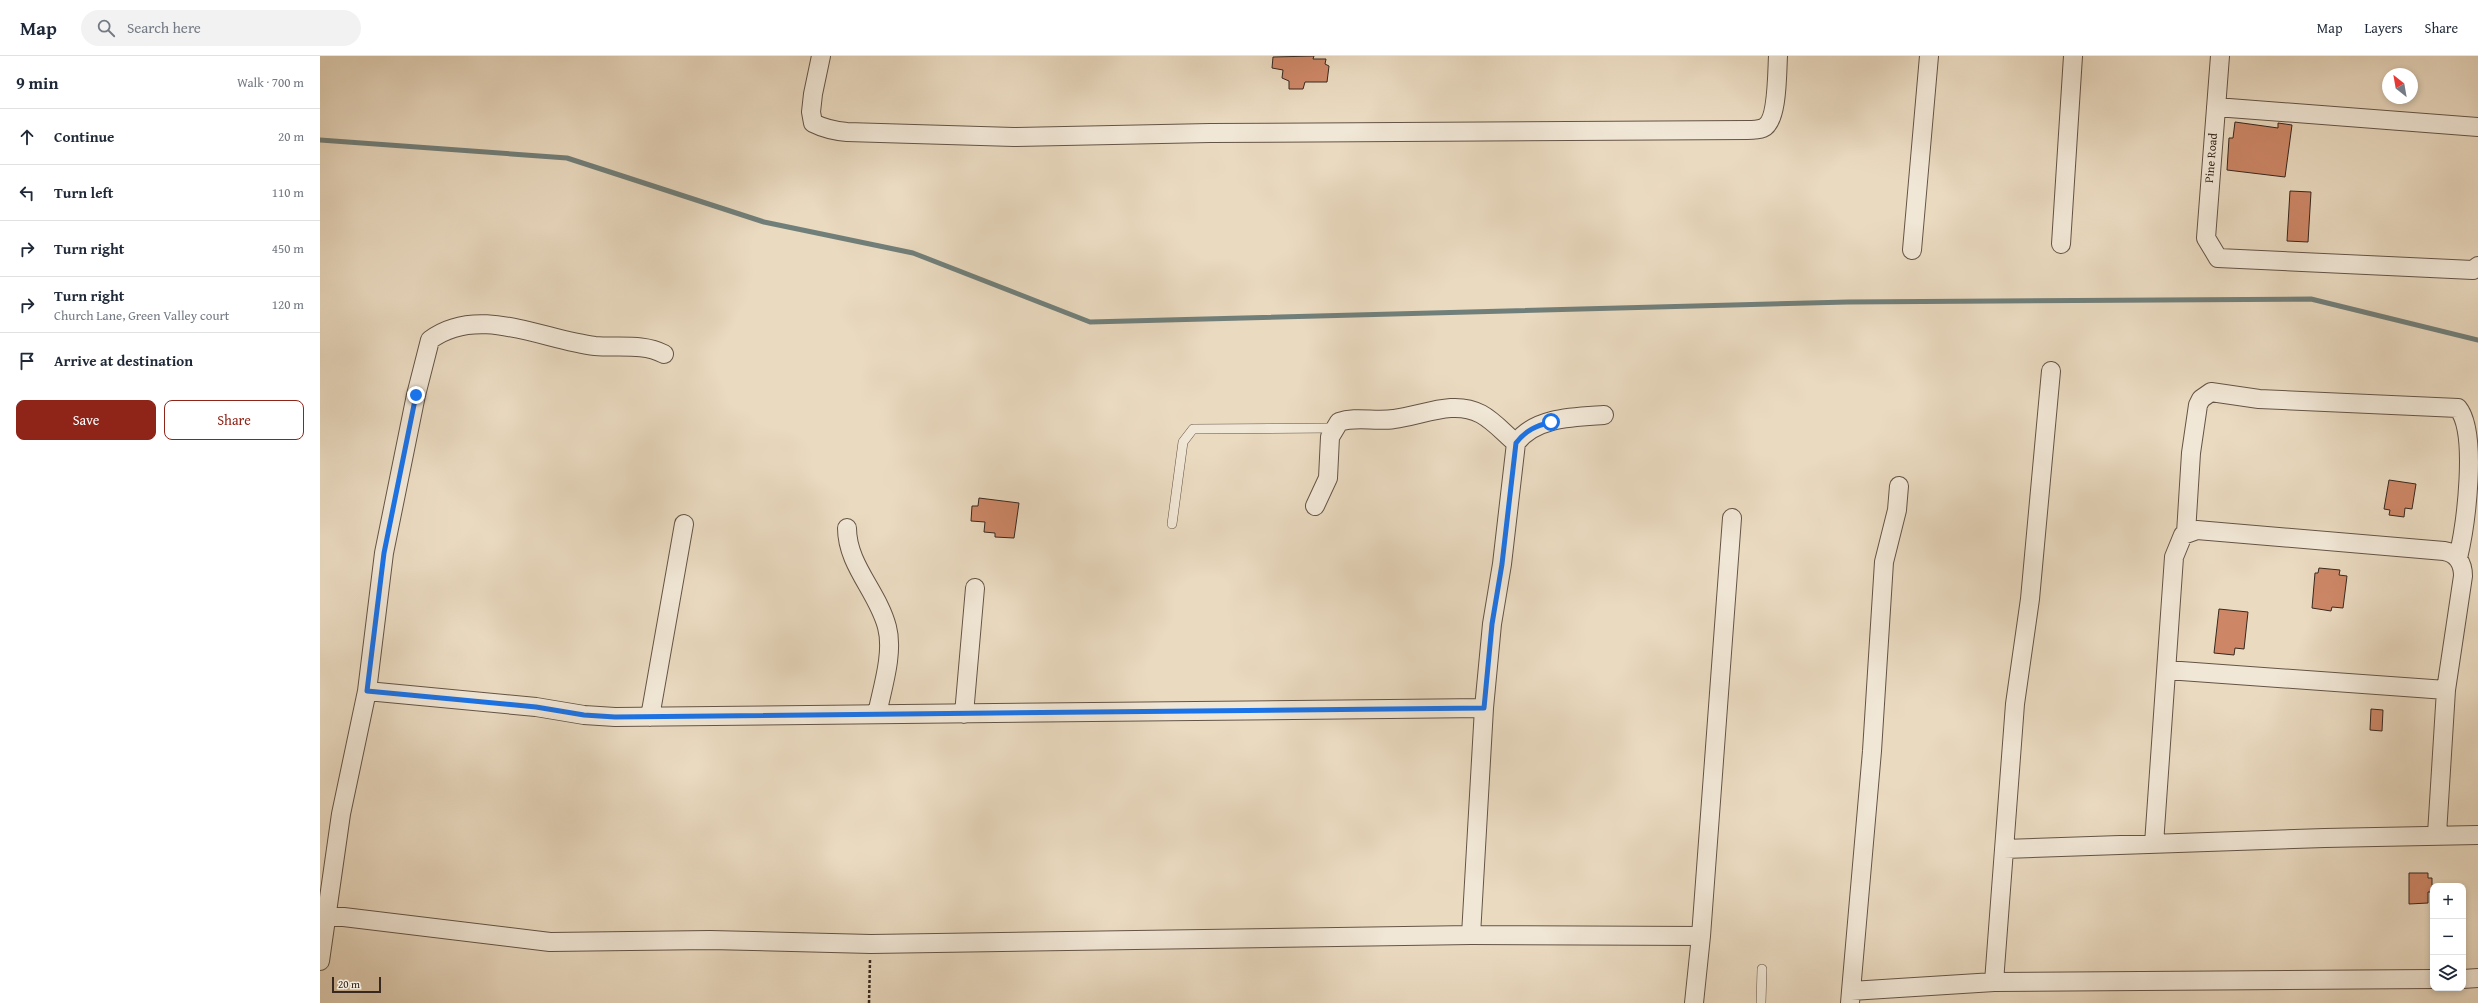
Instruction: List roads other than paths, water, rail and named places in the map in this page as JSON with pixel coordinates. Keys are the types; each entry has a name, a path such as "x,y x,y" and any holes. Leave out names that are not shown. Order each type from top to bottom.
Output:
{"street":[{"path":"821,56 811,112 813,123 819,126 830,130 847,132 1014,137 1218,133 1747,130 1763,128 1769,122 1775,106 1778,56"},
{"path":"1912,250 1928,56"},
{"path":"2061,244 2073,56"},
{"name":"Pine Road","path":"2220,56 2206,238 2218,258 2473,270 2478,266"},
{"path":"2216,108 2478,127"},
{"path":"320,961 341,814 367,691 384,553 416,395 430,340 452,328 492,325 548,334 597,346 614,345 644,348 657,350 664,354"},
{"path":"1994,982 2015,704 2030,599 2051,371"},
{"path":"2186,533 2191,453 2198,405 2206,394 2216,392 2259,399 2458,408 2470,422 2474,476 2458,558"},
{"path":"1315,506 1328,478 1330,437 1334,428 1339,422 1347,419 1395,419 1443,409 1461,408 1480,414 1516,443"},
{"path":"1471,935 1484,708 1492,624 1502,564 1516,443 1522,435 1533,427 1572,417 1604,415"},
{"path":"1899,486 1897,510 1884,562 1873,744 1850,997 1994,982 2430,979"},
{"path":"1694,1003 1701,936 1732,518"},
{"path":"650,717 684,524"},
{"path":"847,528 847,541 851,555 887,628 888,666 877,714"},
{"path":"2154,844 2174,557 2181,538 2186,533 2206,530 2444,551 2450,552 2458,558 2463,568 2463,576 2446,690 2437,834"},
{"path":"964,714 975,588"},
{"path":"2167,670 2446,690"},
{"path":"367,691 536,707 584,715 650,717 1484,708"},
{"path":"2004,849 2437,834 2478,835"},
{"path":"326,915 550,942 710,940 871,944 1471,935 1701,936"},
{"path":"2466,978 2478,978"}],"lane":[{"path":"1172,524 1183,442 1193,429 1334,428"},
{"path":"1761,1003 1762,969"}],"waterway":[{"path":"320,140 567,158 764,222 913,253 1090,322 1848,302 2311,299 2478,340"}]}
